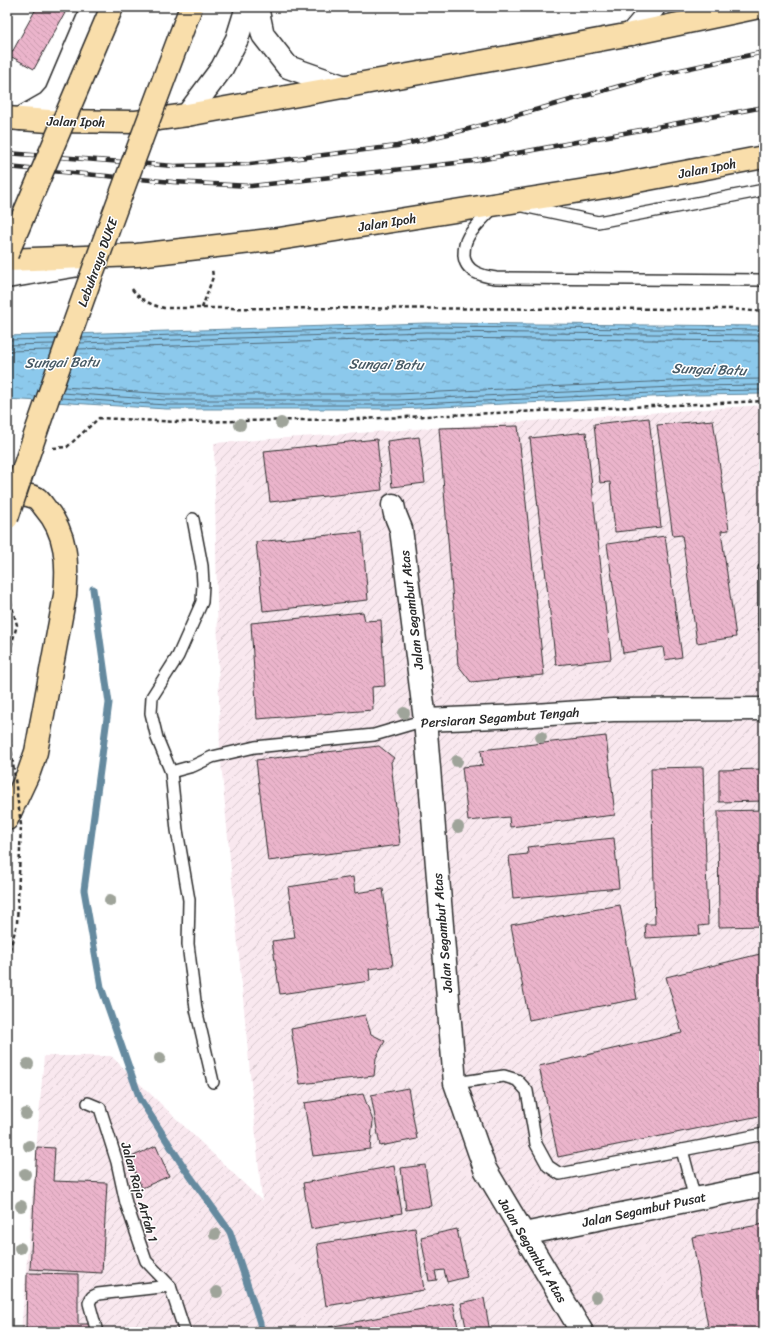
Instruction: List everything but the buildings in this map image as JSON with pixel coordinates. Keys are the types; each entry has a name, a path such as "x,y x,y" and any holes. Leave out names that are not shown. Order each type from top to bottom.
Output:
{"main road":[{"path":"7,254 112,7"},
{"name":"Lebuhraya DUKE","path":"7,518 40,419 134,158 191,7"},
{"name":"Jalan Ipoh","path":"14,119 136,122 187,115 631,34 730,11 759,7"},
{"name":"Jalan Ipoh","path":"7,260 137,255 279,239 611,186 764,157"},
{"path":"7,482 16,485 36,497 54,518 64,542 67,575 65,595 36,752 29,772 7,819"},
{"path":"7,492 36,497"}],"street":[{"path":"14,119 48,103 56,94 93,7"},
{"path":"187,115 222,68 237,39 247,7"},
{"path":"257,7 263,35 288,67 345,87"},
{"path":"631,34 654,7"},
{"path":"7,277 137,255"},
{"name":"Jalan Segambut Atas","path":"394,504 395,514 401,529 425,720 455,1083 485,1169 582,1332"},
{"name":"Persiaran Segambut Tengah","path":"425,720 613,710 764,710"},
{"name":"Jalan Segambut Pusat","path":"524,1234 764,1185"}],"lane":[{"path":"764,190 598,222 502,204 468,236 464,249 464,261 471,270 484,276 496,278 764,280"},
{"path":"193,519 202,566 202,602 178,656 152,696 151,713 157,738 171,772 177,830 189,900 188,944 196,1009 213,1082"},
{"path":"764,570 764,626"},
{"name":"Persiaran Segambut Tengah","path":"171,772 194,766 212,757 255,747 374,735 425,720"},
{"path":"455,1083 504,1076 517,1080 527,1091 536,1144 548,1166 560,1174 764,1134"},
{"name":"Jalan Raja Arfah 1","path":"88,1103 100,1108 117,1162 126,1204 146,1261 170,1286 185,1332"},
{"path":"682,1150 695,1199"},
{"path":"96,1332 89,1303 92,1297 98,1294 170,1286"}],"path":[{"path":"202,308 213,277 212,268"},
{"path":"132,289 144,300 164,308 731,309 764,312"},
{"path":"51,448 67,447 99,418 179,422 360,419 764,401"},
{"path":"7,588 17,625 7,661"},
{"path":"7,718 21,825 17,924 7,959"}],"shaded area":[{"path":"764,405 764,1332 21,1332 44,1056 111,1056 262,1201 220,752 214,443"}],"water":[{"name":"Sungai Batu","path":"426,323 764,326 764,394 694,395 398,409 166,409 7,399 7,336"}],"waterway":[{"path":"93,589 109,703 84,890 101,987 140,1099 185,1169 230,1232 260,1323 261,1332"}],"railway":[{"path":"7,153 174,166 250,164 397,146 465,130 662,74 764,52"},
{"path":"7,167 173,182 251,186 474,161 764,107"}]}
